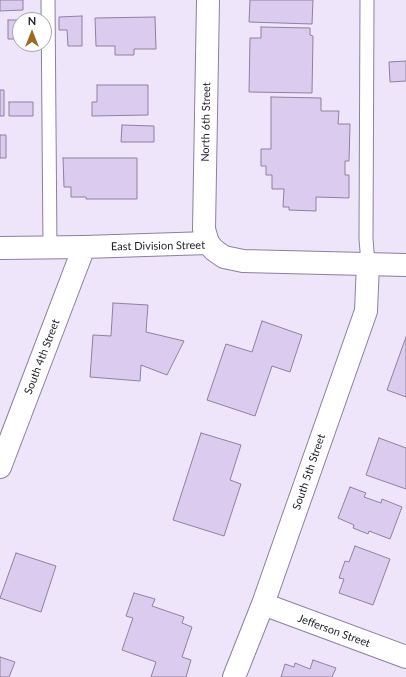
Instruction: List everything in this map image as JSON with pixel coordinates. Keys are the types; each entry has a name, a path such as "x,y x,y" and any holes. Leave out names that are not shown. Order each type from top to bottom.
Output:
{"street":[{"name":"North 6th Street","path":"208,0 204,229 208,243"},
{"name":"East Division Street","path":"0,248 50,248 208,243 214,250 224,257 243,261 406,265"},
{"name":"South 4th Street","path":"0,467 84,247"},
{"name":"South 5th Street","path":"234,677 263,604 366,311 368,263"},
{"name":"Jefferson Street","path":"263,604 406,657"}],"lane":[{"path":"48,0 50,248"},
{"path":"368,0 366,239 368,263"}],"building":[{"path":"0,0 23,0 23,10 0,11"},
{"path":"250,0 313,0 312,24 249,22"},
{"path":"82,16 82,46 68,46 67,30 59,30 59,17"},
{"path":"155,17 156,49 134,49 134,55 115,55 115,46 96,46 95,18"},
{"path":"8,20 12,20 12,39 8,39"},
{"path":"261,27 310,28 310,35 313,36 312,93 249,92 250,38 261,38"},
{"path":"406,61 406,81 390,82 389,62"},
{"path":"97,85 148,85 148,115 92,116 92,102 97,102"},
{"path":"0,90 4,90 4,116 0,116"},
{"path":"271,97 321,98 321,111 339,111 338,124 350,124 349,161 345,161 345,175 349,175 349,198 316,197 316,211 289,210 289,207 283,207 284,189 272,189 272,175 266,175 266,166 261,166 261,149 271,149"},
{"path":"9,102 33,102 33,116 9,116"},
{"path":"122,125 154,126 154,142 121,142"},
{"path":"0,135 6,135 6,158 0,158"},
{"path":"63,158 137,158 137,199 86,199 86,197 71,197 71,187 64,187"},
{"path":"113,303 148,305 146,332 184,341 167,375 141,365 140,381 90,377 93,335 111,336"},
{"path":"262,321 302,335 290,372 272,366 255,416 207,400 226,344 252,352"},
{"path":"406,337 406,397 387,390"},
{"path":"201,433 241,445 230,480 241,484 224,536 173,520"},
{"path":"379,438 406,448 406,489 366,475"},
{"path":"350,487 366,493 364,497 381,503 382,499 402,507 390,539 369,531 368,534 353,528 354,525 338,518"},
{"path":"355,546 390,559 373,605 339,593 344,579 339,578 345,561 349,562"},
{"path":"16,553 56,566 41,612 0,598"},
{"path":"134,593 155,599 152,606 184,617 182,623 192,627 182,657 191,660 186,677 151,677 156,662 122,650 133,618 126,616"},
{"path":"0,657 15,662 9,677 0,677"},
{"path":"313,660 336,668 332,677 281,677 285,664 294,667 295,663 310,669"}]}
